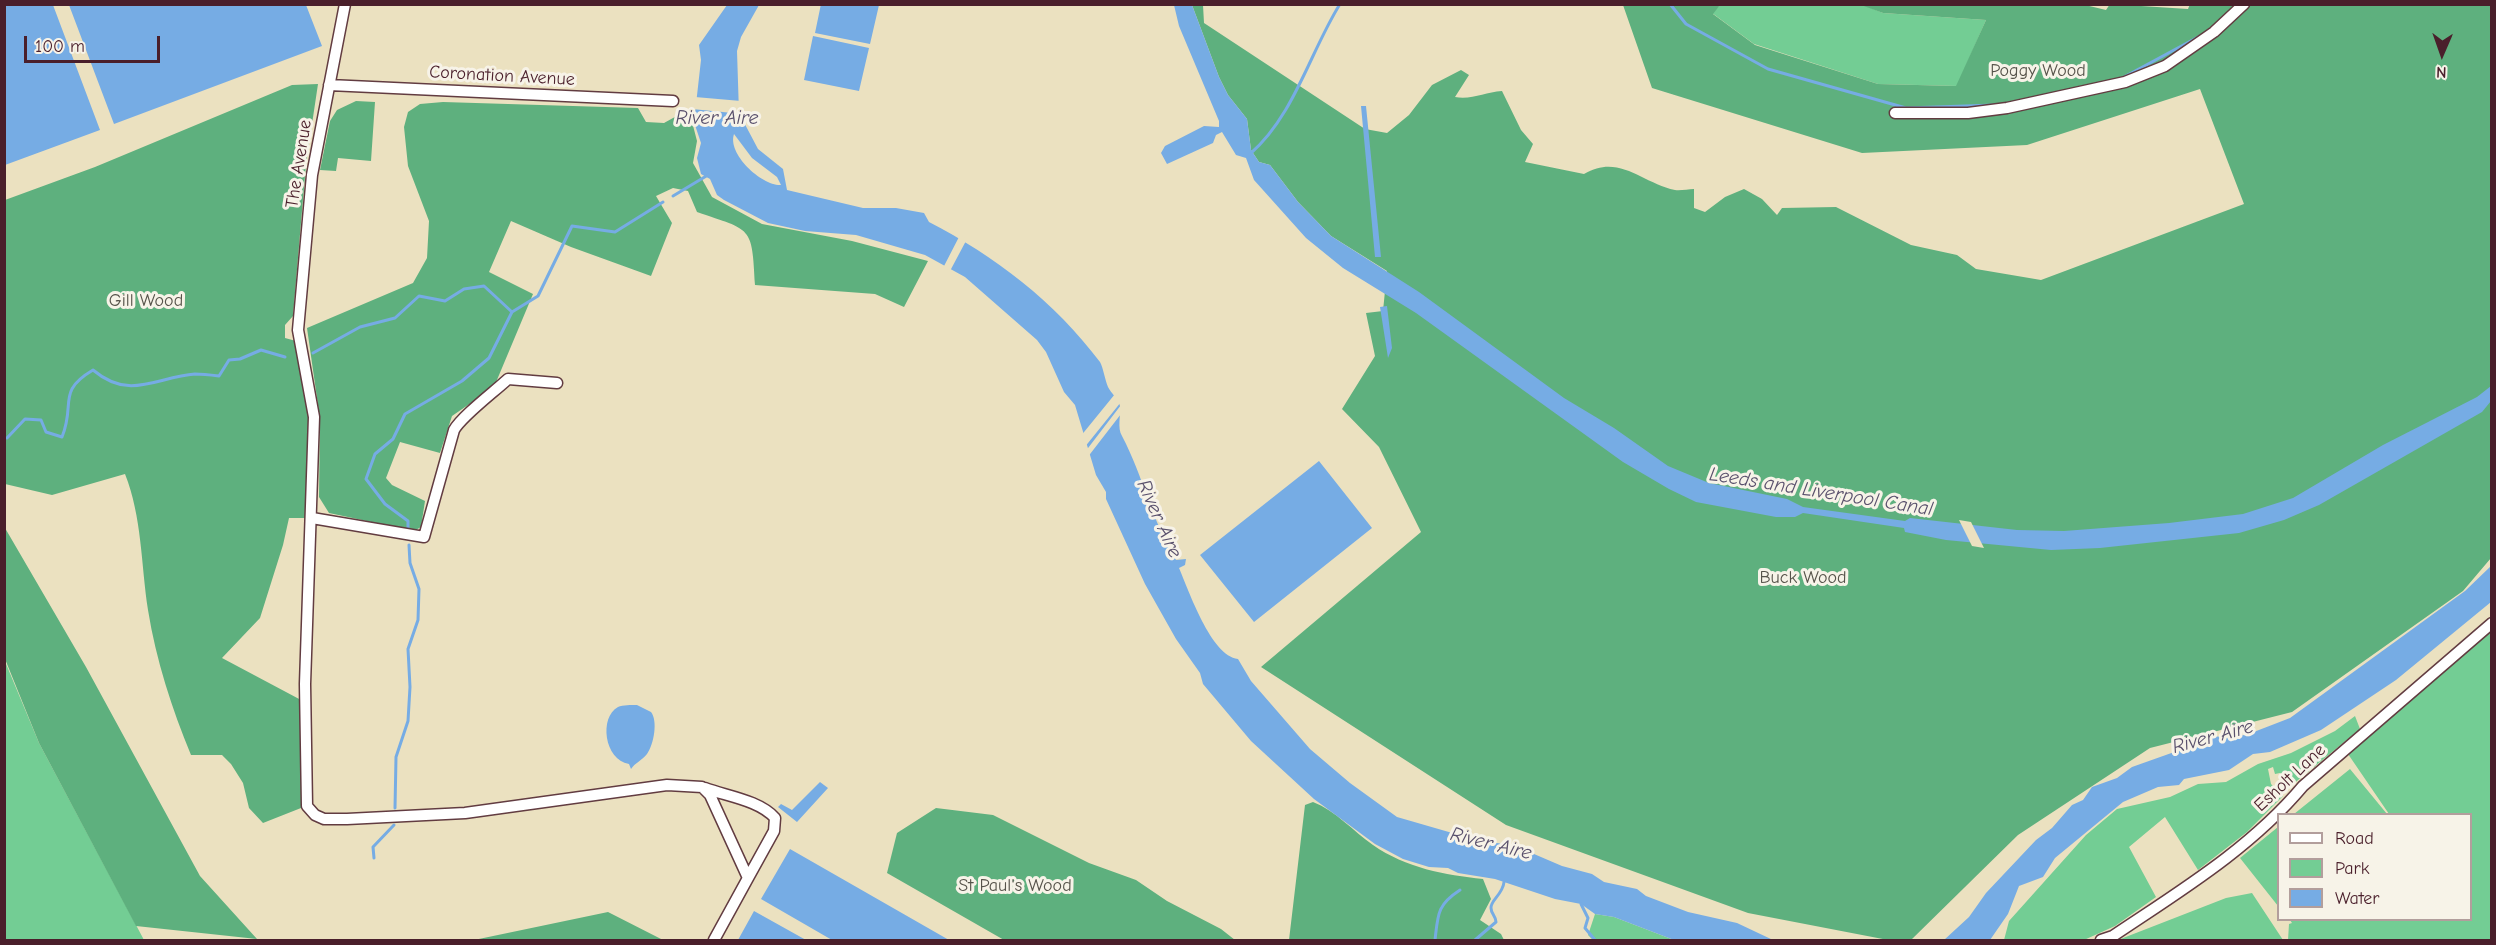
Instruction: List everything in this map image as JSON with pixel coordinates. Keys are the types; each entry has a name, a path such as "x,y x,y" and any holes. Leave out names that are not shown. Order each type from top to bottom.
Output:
{"street":[{"name":"The Avenue","path":"345,4 312,176 298,330 315,417 305,684 306,801 315,815 329,820 465,813 667,785 702,787 742,800 770,813 775,818 774,831 748,878"},
{"path":"1895,113 1968,113 2007,108 2125,82 2165,66 2214,32 2244,4"},
{"name":"Coronation Avenue","path":"329,85 673,101"},
{"path":"312,518 424,537 454,430 461,418 473,412 508,379 557,383"},
{"name":"Esholt Lane","path":"2279,813 2302,786 2492,623"},
{"path":"702,787 710,795 748,878 714,940"},
{"name":"Esholt Lane","path":"2101,940 2113,936 2204,877 2277,815"}],"green space":[{"path":"1861,4 1883,13 1986,20 1957,86 1878,84 1754,44 1712,13 1720,5"},
{"name":"Buck Wood","path":"2081,4 2106,10 2110,4 2188,9 2190,4 2491,5 2491,558 2463,591 2292,712 2150,748 2018,835 1911,940 1888,940 1748,913 1506,825 1261,667 1421,532 1379,447 1342,409 1375,356 1366,313 1383,311 1387,271 1331,236 1298,202 1270,165 1259,162 1251,150 1247,119 1228,95 1219,77 1192,5 1203,5 1204,23 1365,129 1387,133 1409,115 1432,85 1461,70 1469,75 1455,97 1502,91 1521,130 1533,144 1525,162 1584,174 1597,168 1619,168 1675,190 1694,189 1694,208 1705,212 1725,197 1744,189 1762,199 1777,215 1782,208 1836,207 1911,245 1957,255 1976,269 2041,280 2244,204 2200,89 2027,145 1862,153 1652,88 1623,5 1720,5 1713,14 1755,45 1878,84 1956,86 1986,20 1883,13 1861,5"},
{"name":"Gill Wood","path":"318,84 306,164 293,316 285,325 285,338 296,341 310,421 306,518 289,518 260,618 222,658 301,700 301,808 263,823 249,808 243,783 231,764 222,755 191,755 184,738 155,647 148,610 138,524 125,474 52,495 5,484 5,200 95,167 292,85"},
{"path":"356,101 375,102 371,161 338,158 336,171 320,170 330,121 337,110"},
{"path":"443,102 638,108 646,122 664,123 682,113 690,114 697,141 693,163 712,197 762,224 852,241 928,261 904,307 875,294 755,285 752,251 745,233 729,223 697,212 688,191 673,188 656,196 672,223 651,276 571,247 511,221 489,272 533,294 494,387 452,416 440,453 400,442 386,478 392,485 425,501 421,527 414,531 329,513 319,497 320,419 307,328 413,283 427,258 429,221 408,166 404,127 408,112 420,104"},
{"path":"5,528 86,667 200,876 257,939 136,926 39,743 5,659"},
{"path":"2491,629 2491,940 2288,940 2291,921 2472,921 2472,813 2388,813 2348,754"},
{"path":"4,659 39,743 144,940 5,940"},
{"path":"2355,716 2360,729 2292,785 2280,773 2275,774 2273,767 2268,769 2271,784 2283,796 2247,832 2198,870 2165,817 2129,847 2156,897 2115,926 2084,940 2004,940 2009,921 2086,835 2117,809 2170,797 2198,784 2226,782 2258,764 2291,753 2335,731"},
{"path":"2350,769 2386,813 2295,813"},
{"path":"1313,802 1337,816 1373,845 1412,865 1440,873 1483,879 1491,899 1480,920 1501,934 1504,940 1289,940 1305,805"},
{"name":"St Paul's Wood","path":"936,808 993,815 1089,863 1136,880 1167,901 1221,929 1235,940 1004,940 887,873 897,833"},
{"path":"2277,828 2277,905 2240,858"},
{"path":"2252,893 2283,940 2118,940 2226,898"},
{"path":"608,912 663,940 474,940"},
{"path":"1595,914 1614,917 1674,940 1593,940 1588,935"}],"water":[{"path":"5,4 53,5 100,130 5,165"},
{"path":"821,4 879,5 870,44 815,33"},
{"path":"69,5 306,5 322,46 114,124"},
{"name":"River Aire","path":"727,5 759,5 741,37 737,51 739,113 758,149 783,169 787,190 863,208 896,208 924,213 929,222 977,250 1022,282 1044,300 1082,340 1100,362 1108,387 1119,404 1121,433 1167,545 1176,560 1186,559 1185,565 1179,568 1210,635 1228,655 1238,659 1251,681 1310,749 1350,783 1397,817 1473,839 1503,844 1511,849 1527,851 1562,866 1592,874 1604,882 1637,889 1646,896 1688,912 1737,923 1773,940 1674,940 1614,917 1595,914 1581,904 1555,899 1495,879 1458,873 1448,868 1429,867 1403,859 1375,844 1314,799 1251,741 1203,684 1200,673 1176,639 1145,584 1106,499 1106,492 1096,475 1075,405 1064,392 1046,352 1037,340 965,277 925,255 856,235 805,231 768,223 717,195 710,179 701,174 697,158 701,143 694,122 701,60 699,45","holes":["734,134 752,158 777,177 781,185 765,180 748,167 736,151 733,142"]},
{"path":"1174,5 1192,5 1219,77 1228,95 1247,119 1251,150 1259,162 1270,165 1298,202 1331,236 1419,292 1564,398 1614,428 1668,466 1709,483 1787,499 1803,507 1905,521 1910,518 2017,530 2064,531 2169,523 2243,514 2293,498 2383,445 2477,397 2491,386 2491,401 2482,412 2319,505 2284,520 2239,533 2100,548 2051,550 1946,540 1905,532 1904,528 1803,513 1795,517 1776,517 1696,502 1623,462 1416,313 1343,268 1306,238 1254,180 1246,158 1236,155 1222,132 1216,135 1213,143 1167,164 1161,153 1165,146 1204,126 1219,127 1219,121 1179,26"},
{"path":"813,36 869,48 859,91 804,80"},
{"path":"1361,106 1366,106 1381,257 1375,257"},
{"path":"1387,306 1392,348 1388,358 1380,307"},
{"path":"1319,461 1372,528 1254,622 1200,555"},
{"name":"River Aire","path":"2491,566 2491,602 2396,680 2321,730 2270,752 2253,754 2229,770 2184,779 2179,785 2158,787 2123,802 2055,858 2043,877 2019,886 2008,914 1990,940 1944,940 1969,917 1986,893 2036,840 2052,828 2072,805 2083,800 2092,787 2117,778 2132,767 2194,745 2209,737 2246,735 2290,718 2465,591"},
{"path":"637,705 651,712 654,733 647,754 631,769 629,764 614,755 607,738 607,728 612,712 618,707"},
{"path":"820,782 828,788 797,822 778,807 781,804 792,810"},
{"path":"790,849 949,940 832,940 761,899"},
{"path":"754,911 806,940 738,940"}],"pier":[{"path":"695,97 741,101 743,114 692,109"},
{"path":"960,235 967,239 950,271 943,268"},
{"path":"1115,394 1121,402 1084,448 1080,437"},
{"path":"1121,405 1121,414 1087,458 1085,452"},
{"path":"1959,520 1971,522 1984,548 1972,546"}],"waterway":[{"path":"1250,154 1265,139 1290,102 1340,4"},
{"path":"1670,4 1686,24 1768,69 1906,108 1995,105"},
{"path":"2124,77 2200,36"},
{"path":"673,196 708,175"},
{"path":"408,529 408,521 385,504 366,479 375,454 393,439 405,414 462,381 489,358 512,312 538,296 572,226 615,232 663,202"},
{"path":"313,353 360,327 395,318 419,296 445,301 464,289 484,286 512,312"},
{"path":"7,438 25,419 41,420 46,432 62,437 71,392 75,385 93,370 106,379 131,386 195,374 219,376 229,360 240,359 261,350 285,357"},
{"path":"395,808 396,757 408,721 410,687 408,649 418,620 419,589 410,563 409,545"},
{"path":"374,858 373,847 394,825"},
{"path":"1475,940 1496,922 1491,905 1504,882"},
{"path":"1435,940 1440,911 1447,900 1460,890"},
{"path":"1581,904 1588,918 1585,928 1595,940"}],"park label":[{"name":"Poggy Wood","path":"2038,71"}],"water label":[{"name":"Leeds and Liverpool Canal","path":"1821,492"}]}
